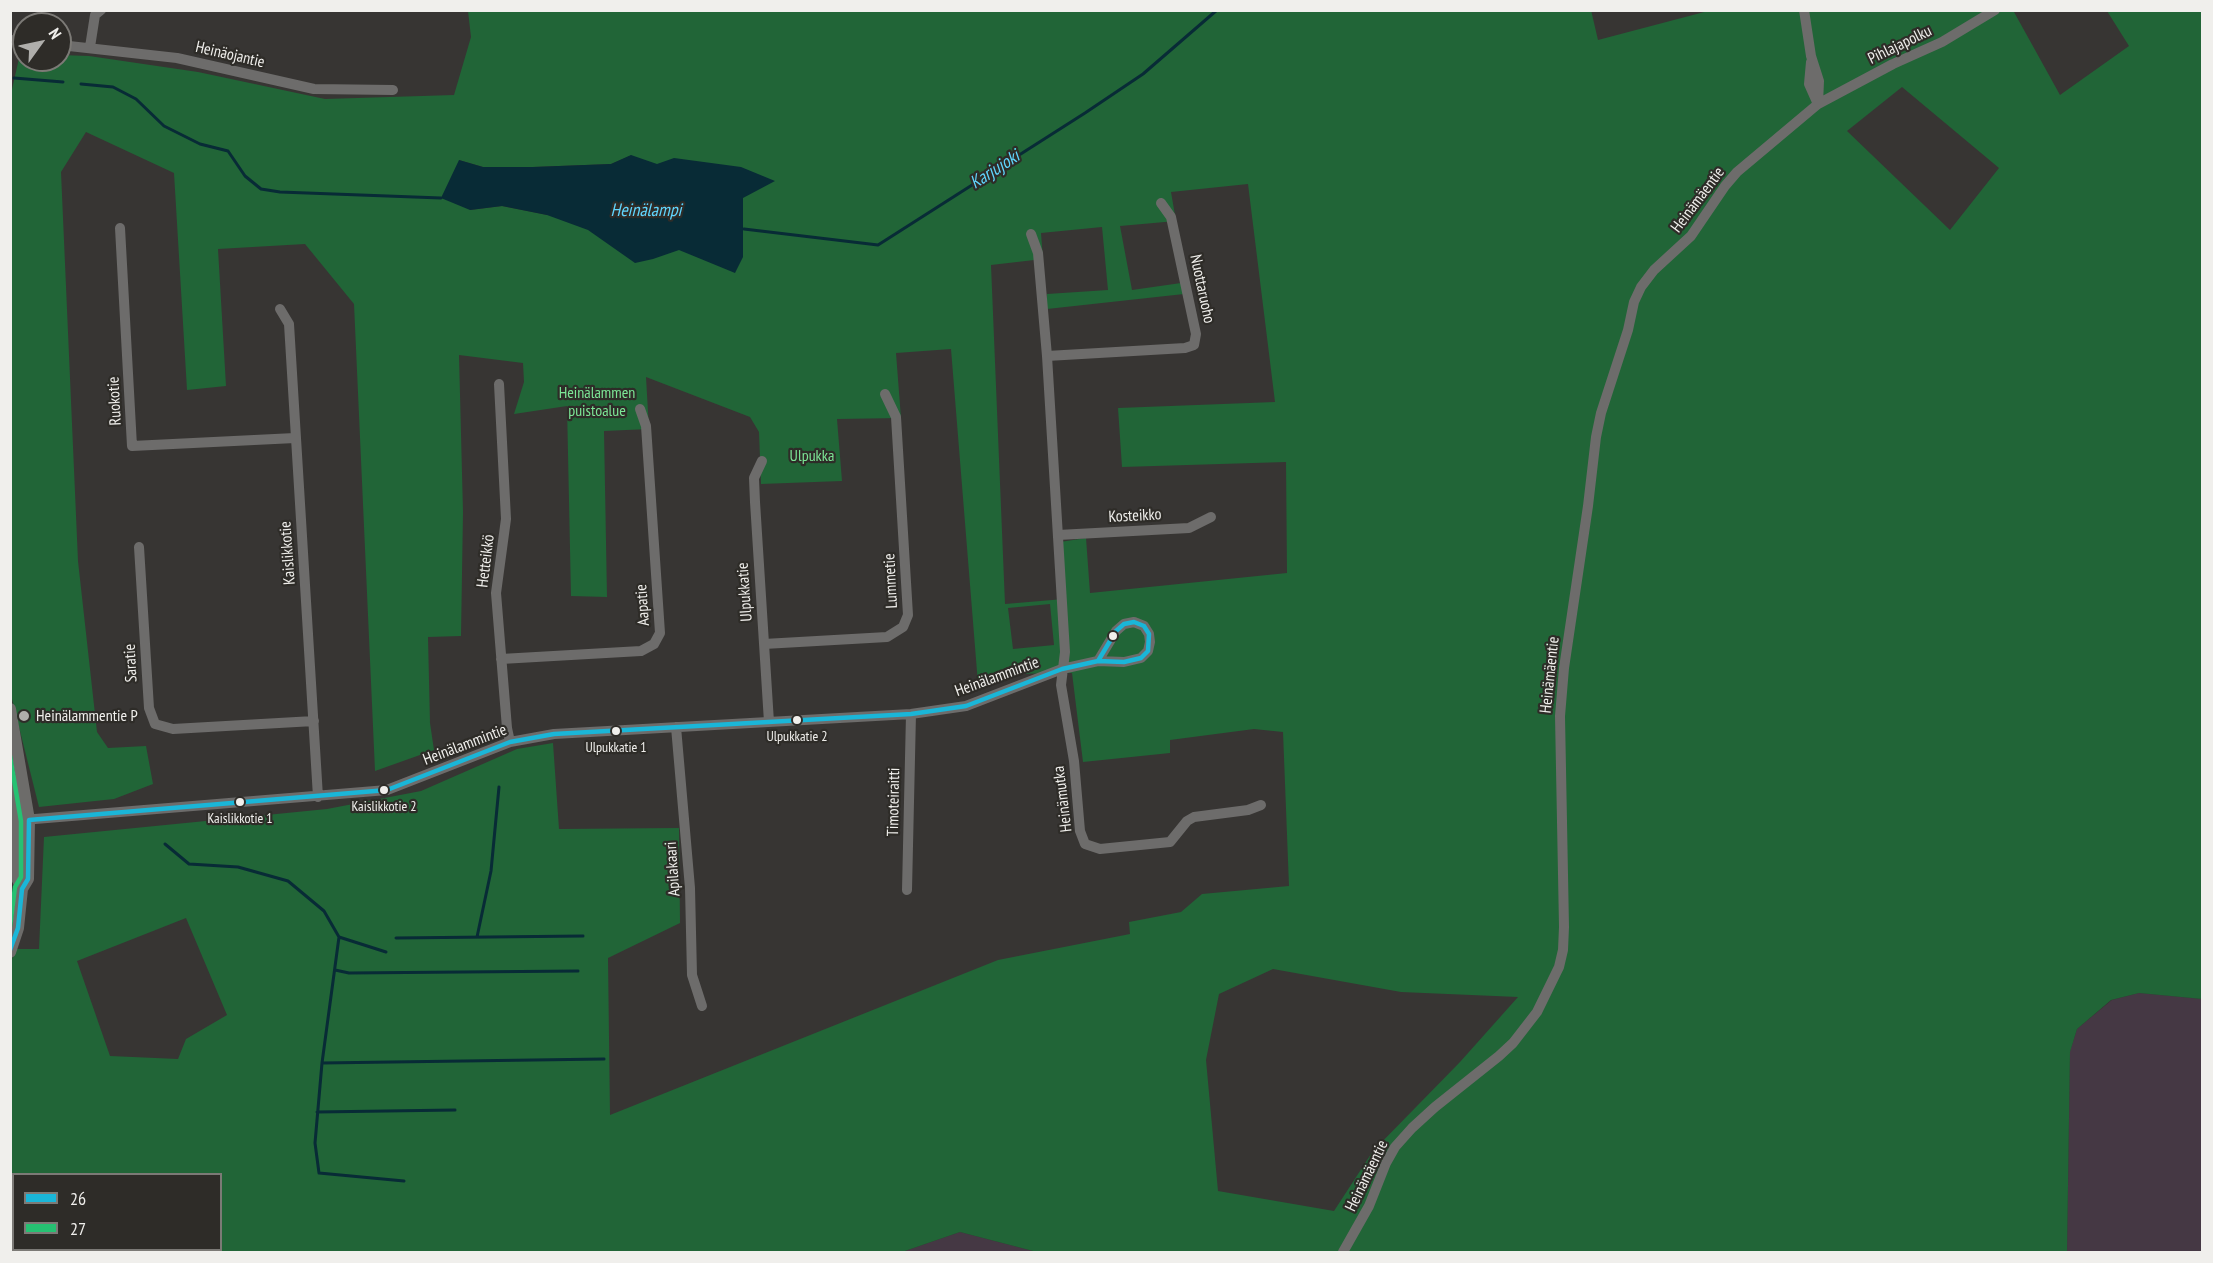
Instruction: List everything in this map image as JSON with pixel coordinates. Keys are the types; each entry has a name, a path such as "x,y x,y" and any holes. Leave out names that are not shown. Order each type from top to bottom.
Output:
{"main road":[{"path":"10,710 28,879 22,889 18,928 10,952"},
{"path":"10,778 23,820"}],"street":[{"path":"90,47 95,15 101,10"},
{"path":"1804,10 1811,56 1819,81 1818,104"},
{"name":"Pihlajapolku","path":"1818,104 1893,64 1942,42 1995,10"},
{"name":"Heinäojantie","path":"72,46 177,58 314,89 393,90"},
{"name":"Heinämäentie","path":"1343,1252 1369,1206 1395,1147 1435,1107 1513,1043 1537,1012 1559,967 1563,950 1564,927 1560,726 1564,668 1596,437 1601,413 1626,338 1634,302 1641,287 1654,270 1691,236 1737,172 1818,104"},
{"name":"Nuottaruoho","path":"1047,356 1185,348 1194,345 1196,334 1171,217 1161,203"},
{"name":"Ruokotie","path":"120,228 132,446 295,438"},
{"path":"1031,234 1038,253 1047,356 1065,652 1062,669"},
{"name":"Kaislikkotie","path":"280,309 289,324 318,797"},
{"name":"Hetteikkö","path":"500,384 506,519 496,593 510,742"},
{"name":"Lummetie","path":"764,644 887,637 903,627 908,615 896,417 885,394"},
{"name":"Aapatie","path":"501,658 641,651 654,644 660,633 646,426 640,409"},
{"name":"Ulpukkatie","path":"762,461 754,478 754,494 770,722"},
{"name":"Kosteikko","path":"1058,535 1189,528 1211,517"},
{"name":"Saratie","path":"139,547 148,708 155,724 173,729 314,721"},
{"name":"Heinälammintie","path":"23,820 387,790 510,742 554,734 911,714 966,706 1062,669 1098,661 1124,662 1141,658 1148,651 1150,642 1149,634 1144,626 1134,622 1124,624 1116,631 1098,661"},
{"name":"Heinämutka","path":"1062,669 1061,685 1074,760 1080,831 1085,844 1100,849 1170,842 1187,821 1194,817 1248,810 1261,805"},
{"name":"Timoteiraitti","path":"907,890 911,714"},
{"name":"Apilakaari","path":"676,727 690,888 692,975 702,1006"}],"shaded area":[{"path":"2139,993 2202,999 2202,1252 2067,1252 2070,1051 2077,1029 2112,1000"},
{"path":"960,1232 1037,1252 902,1252"}],"green space":[{"path":"1591,10 1598,40 1708,11 2015,10 2014,12 2060,95 2129,46 2107,11 2202,11 2202,999 2139,993 2111,1000 2077,1029 2070,1052 2067,1252 1037,1252 960,1232 902,1252 11,1252 10,964 16,949 39,949 44,837 327,809 421,791 517,749 553,743 559,829 679,828 680,923 608,958 610,1115 998,960 1130,934 1129,922 1181,912 1202,894 1289,886 1283,732 1254,729 1170,740 1170,753 1083,762 1072,673 1008,674 978,684 951,349 896,353 901,418 837,419 842,481 761,484 759,432 750,417 646,377 649,429 604,431 607,597 571,596 567,406 514,414 524,382 523,363 459,355 463,512 461,636 428,637 430,723 434,750 375,771 354,304 305,244 218,249 226,386 187,390 174,173 86,132 61,172 78,561 97,732 108,748 146,746 153,784 114,799 39,807 10,691 10,98 16,72 72,72 72,55 89,56 198,72 325,99 454,95 471,37 468,11","holes":["1902,87 1999,168 1950,230 1847,131","632,155 547,215 502,206 470,210 459,160 483,167 533,167 611,164","1248,184 1275,402 1118,408 1122,467 1286,462 1287,573 1090,593 1086,538 1060,542 1064,599 1005,604 991,265 1043,259 1041,233 1102,227 1108,290 1047,294 1047,309 1184,294 1181,283 1132,290 1120,226 1176,221 1171,192","1050,604 1054,645 1013,649 1008,608","186,918 227,1015 186,1039 178,1059 110,1056 77,961","1273,969 1401,992 1518,997 1460,1062 1373,1151 1334,1211 1218,1191 1206,1060 1219,994"]}],"water":[{"name":"Heinälampi","path":"631,155 657,164 674,158 741,167 775,181 743,198 743,257 735,273 679,250 635,263 588,230 547,215 502,206 470,210 441,198 459,160 483,167 533,167 611,164"}],"waterway":[{"name":"Karjujoki","path":"744,229 878,245 1143,74 1217,10"},
{"path":"14,78 63,82"},
{"path":"81,84 113,87 136,99 164,126 200,144 228,151 245,176 261,189 280,192 441,198"},
{"path":"477,937 491,871 499,787"},
{"path":"165,844 189,864 238,867 288,881 324,911 339,937 322,1063 315,1143 319,1173 404,1181"},
{"path":"396,938 583,936"},
{"path":"339,937 386,952"},
{"path":"335,970 349,973 578,971"},
{"path":"322,1063 604,1059"},
{"path":"317,1112 455,1110"}],"transit line":[{"name":"26","path":"1134,622 1144,626 1149,634 1148,651 1141,658 1124,662 1098,661 1116,631 1124,624 1134,622"},
{"name":"26","path":"10,950 18,928 22,889 28,879 29,820 387,790 510,742 554,734 911,714 966,706 1062,669 1098,661"},
{"name":"27","path":"10,756 21,821 21,877 15,887 10,927"}],"place":[{"name":"Heinälammentie P","path":"24,716"},
{"name":"Ulpukkatie 2","path":"797,720"},
{"name":"Ulpukkatie 1","path":"616,731"},
{"name":"Kaislikkotie 2","path":"384,790"},
{"name":"Kaislikkotie 1","path":"240,802"}],"park label":[{"name":"Heinälammen puistoalue","path":"597,402"},
{"name":"Ulpukka","path":"812,456"}]}
